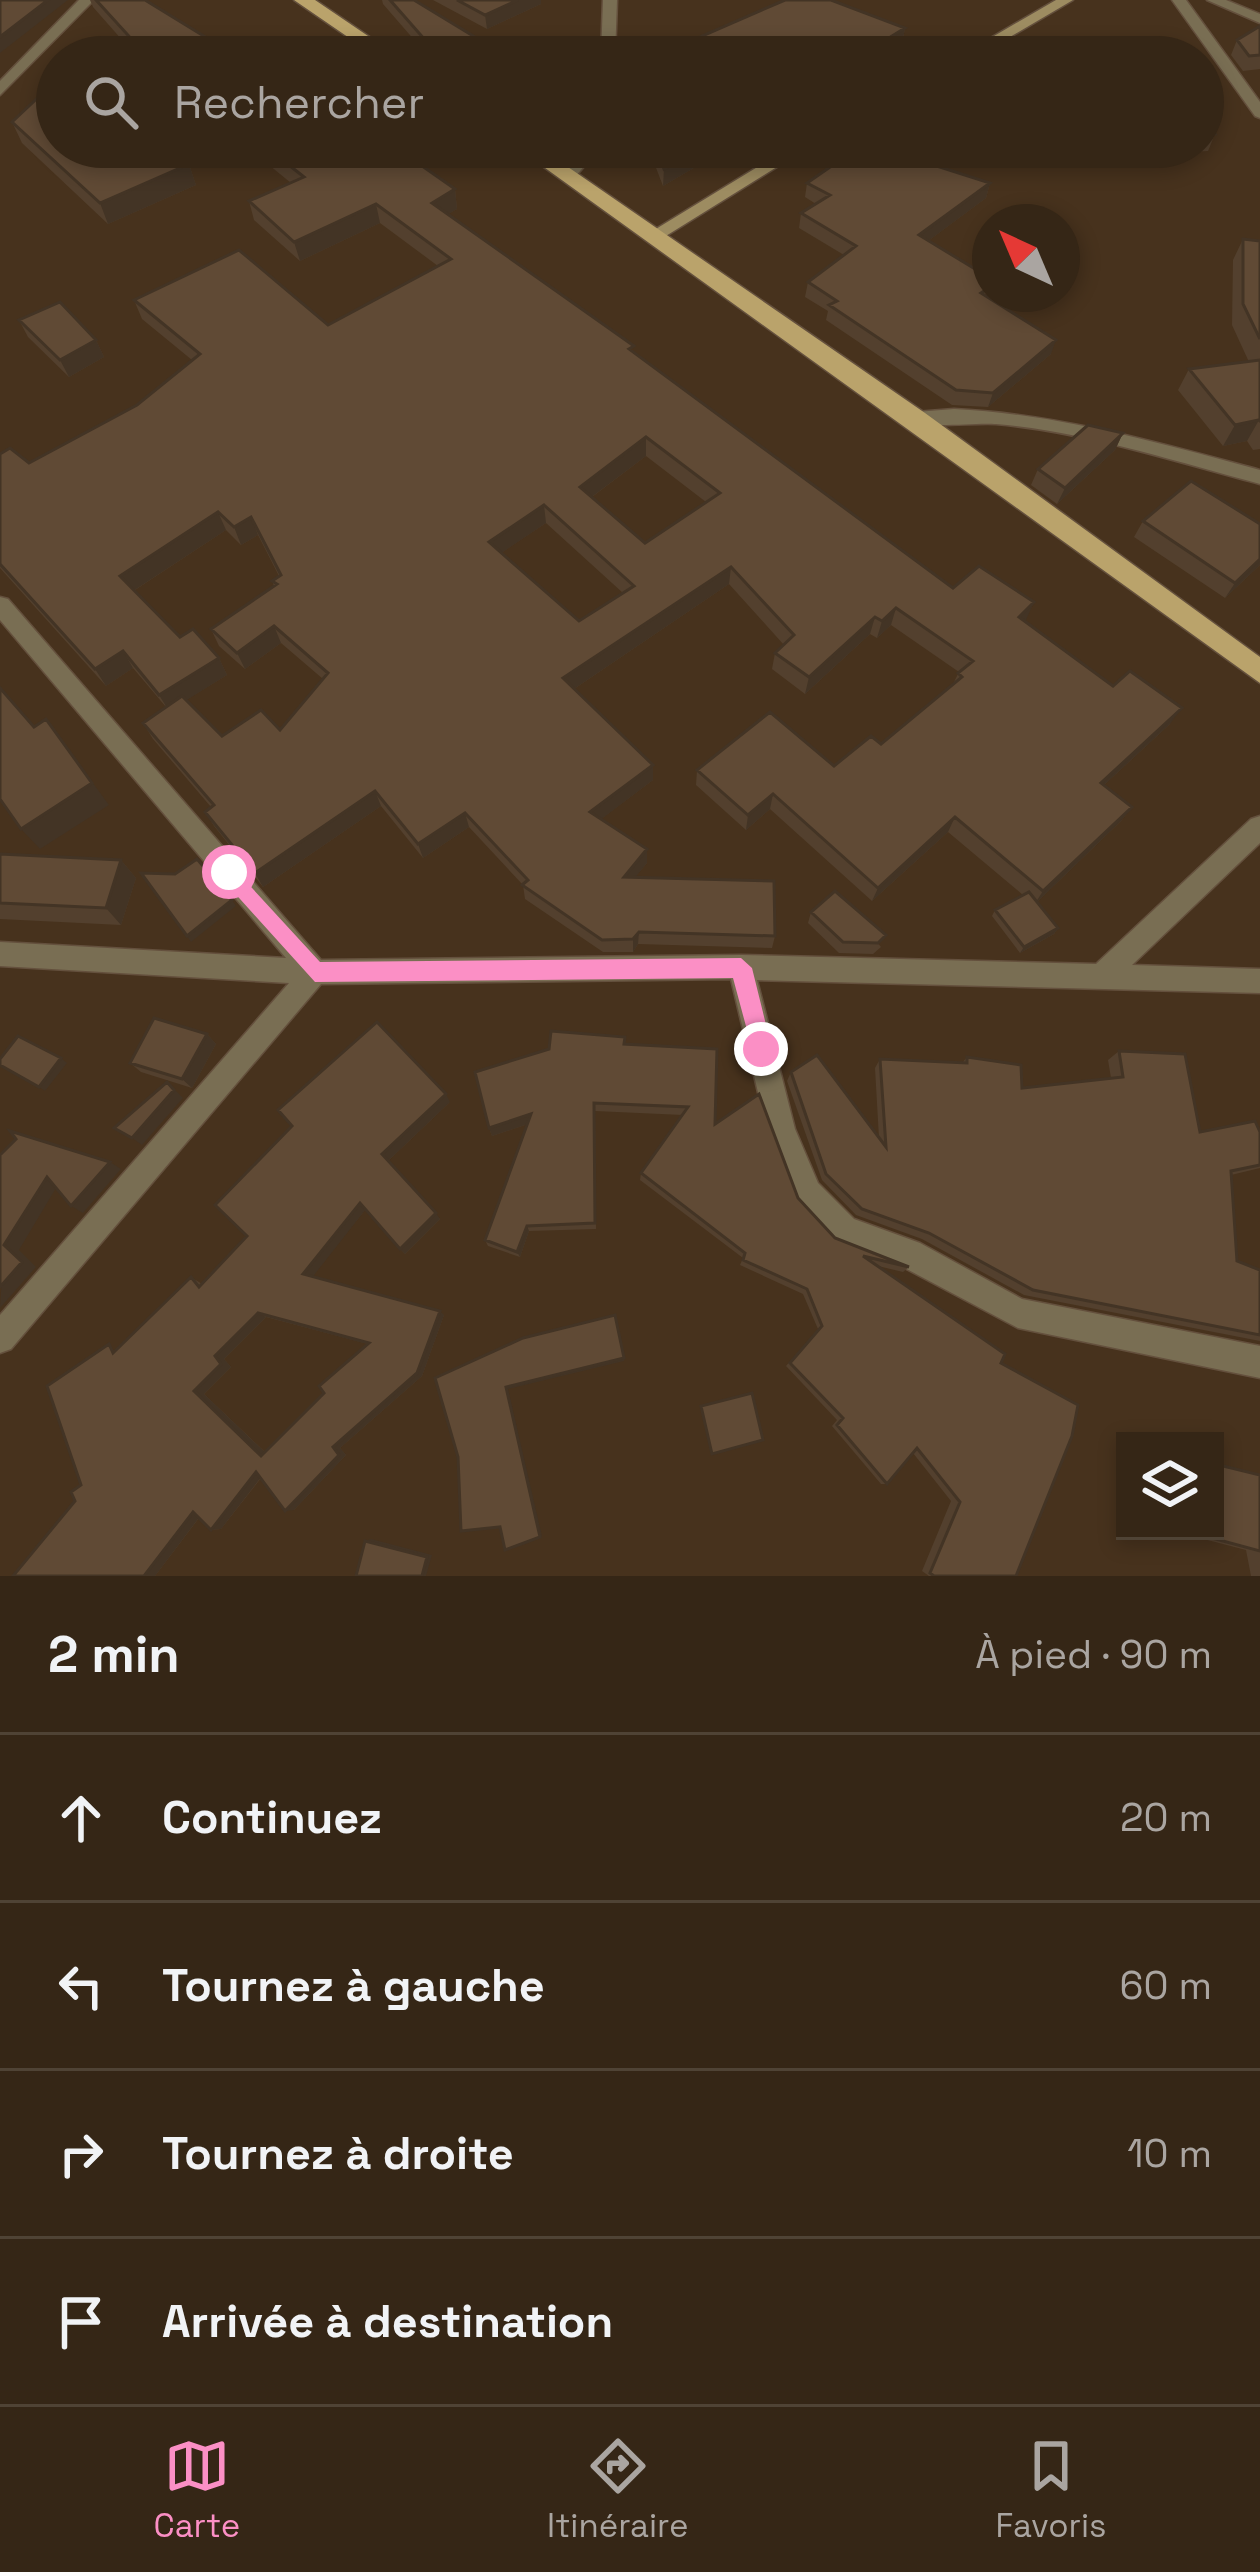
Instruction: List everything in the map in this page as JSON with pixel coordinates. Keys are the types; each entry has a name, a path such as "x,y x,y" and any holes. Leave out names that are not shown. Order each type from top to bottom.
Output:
{"main road":[{"path":"303,0 358,36"},
{"path":"1002,36 1066,0"},
{"path":"558,168 916,419 1260,672"},
{"path":"655,235 766,168"}],"street":[{"path":"52,36 87,0"},
{"path":"609,36 610,0"},
{"path":"1180,0 1205,36"},
{"path":"1214,0 1260,19"},
{"path":"0,90 36,53"},
{"path":"1224,62 1260,113"},
{"path":"568,175 574,168"},
{"path":"916,419 968,415 1096,436 1260,477"},
{"path":"0,605 315,972"},
{"path":"1104,974 1260,827"},
{"path":"0,954 315,972 741,968 1260,981"},
{"path":"741,968 782,1130 808,1193 844,1231 909,1254 1018,1313 1260,1362"},
{"path":"0,1338 315,972"}],"building":[{"path":"0,0 48,0 0,37"},
{"path":"96,0 145,0 204,36 129,36"},
{"path":"390,0 414,0 473,36 422,36"},
{"path":"457,0 518,0 485,15"},
{"path":"785,0 831,0 905,28 892,36 702,36"},
{"path":"1260,26 1260,55 1249,56 1237,40"},
{"path":"36,99 36,144 12,122"},
{"path":"62,168 180,168 100,203"},
{"path":"293,168 425,168 455,189 432,203 634,346 629,349 953,588 979,566 1034,602 1019,617 1113,686 1130,671 1182,708 1101,783 1132,807 1043,891 955,817 878,888 773,794 748,815 697,770 770,712 834,766 871,736 881,744 962,677 958,673 973,661 896,608 882,621 875,617 809,677 775,653 794,635 731,567 563,678 653,765 590,812 647,849 624,877 774,881 775,936 639,932 633,939 602,940 522,885 528,880 465,813 418,844 375,791 255,873 205,812 214,805 143,723 182,696 222,736 261,710 280,730 328,673 274,626 237,653 211,629 277,584 272,581 281,575 251,517 234,527 218,512 120,576 180,637 193,629 219,658 159,695 123,651 95,669 0,564 0,454 10,448 29,463 137,405 200,354 134,300 239,250 328,325 451,259 376,204 294,242 249,201 304,177","holes":["646,437 720,493 645,543 580,487","544,505 634,586 579,621 489,542"]},
{"path":"829,168 943,168 990,183 919,235 972,267 972,312 1011,312 1056,340 993,393 956,390 829,305 837,301 808,282 856,246 801,213 830,195 807,183"},
{"path":"1243,239 1260,241 1260,339 1243,304"},
{"path":"60,302 96,340 60,360 19,320"},
{"path":"1260,360 1260,421 1235,425 1189,369"},
{"path":"1088,425 1123,433 1065,488 1038,469"},
{"path":"1191,481 1260,524 1260,559 1235,583 1143,521"},
{"path":"0,688 34,727 46,719 92,783 21,829 0,799"},
{"path":"0,854 121,860 106,908 0,903"},
{"path":"197,859 232,900 187,936 141,873 175,874"},
{"path":"835,891 886,935 878,943 843,942 811,912"},
{"path":"1029,892 1058,928 1024,947 995,910"},
{"path":"154,1018 207,1034 182,1079 130,1063"},
{"path":"377,1022 446,1094 382,1154 436,1213 400,1249 360,1203 303,1274 440,1311 417,1373 333,1447 339,1455 285,1511 256,1472 211,1530 193,1512 144,1576 13,1576 75,1501 71,1492 81,1485 47,1386 109,1344 113,1353 191,1277 199,1287 247,1236 215,1205 292,1126 278,1110","holes":["258,1313 369,1343 319,1386 324,1393 261,1456 194,1391 221,1364 215,1356"]},
{"path":"551,1031 625,1037 624,1044 717,1049 715,1124 759,1094 798,1198 835,1238 909,1267 863,1256 1005,1354 1001,1363 1078,1405 1072,1436 1016,1576 930,1573 960,1502 917,1448 887,1484 837,1425 843,1418 790,1363 822,1326 807,1289 743,1260 745,1253 641,1173 688,1107 594,1103 595,1223 527,1226 517,1252 485,1240 531,1114 489,1128 475,1072 549,1049"},
{"path":"18,1036 61,1058 39,1087 0,1065"},
{"path":"1119,1051 1185,1054 1200,1132 1255,1121 1260,1132 1260,1165 1231,1171 1237,1261 1260,1270 1260,1335 1033,1290 929,1233 862,1209 826,1174 791,1072 817,1055 886,1147 880,1059 967,1063 967,1057 1021,1065 1022,1088 1123,1077"},
{"path":"167,1082 174,1090 132,1138 114,1128"},
{"path":"10,1131 110,1162 71,1206 47,1177 4,1245 22,1262 0,1287 0,1155 16,1139"},
{"path":"615,1315 624,1358 506,1387 540,1537 505,1550 500,1527 461,1531 458,1457 435,1378 523,1338"},
{"path":"752,1393 763,1440 712,1454 701,1406"},
{"path":"1224,1466 1260,1475 1260,1551 1219,1540 1224,1540"},
{"path":"365,1541 427,1557 422,1576 356,1576"}],"route":[{"path":"229,872 315,972 741,968 761,1049"}]}
